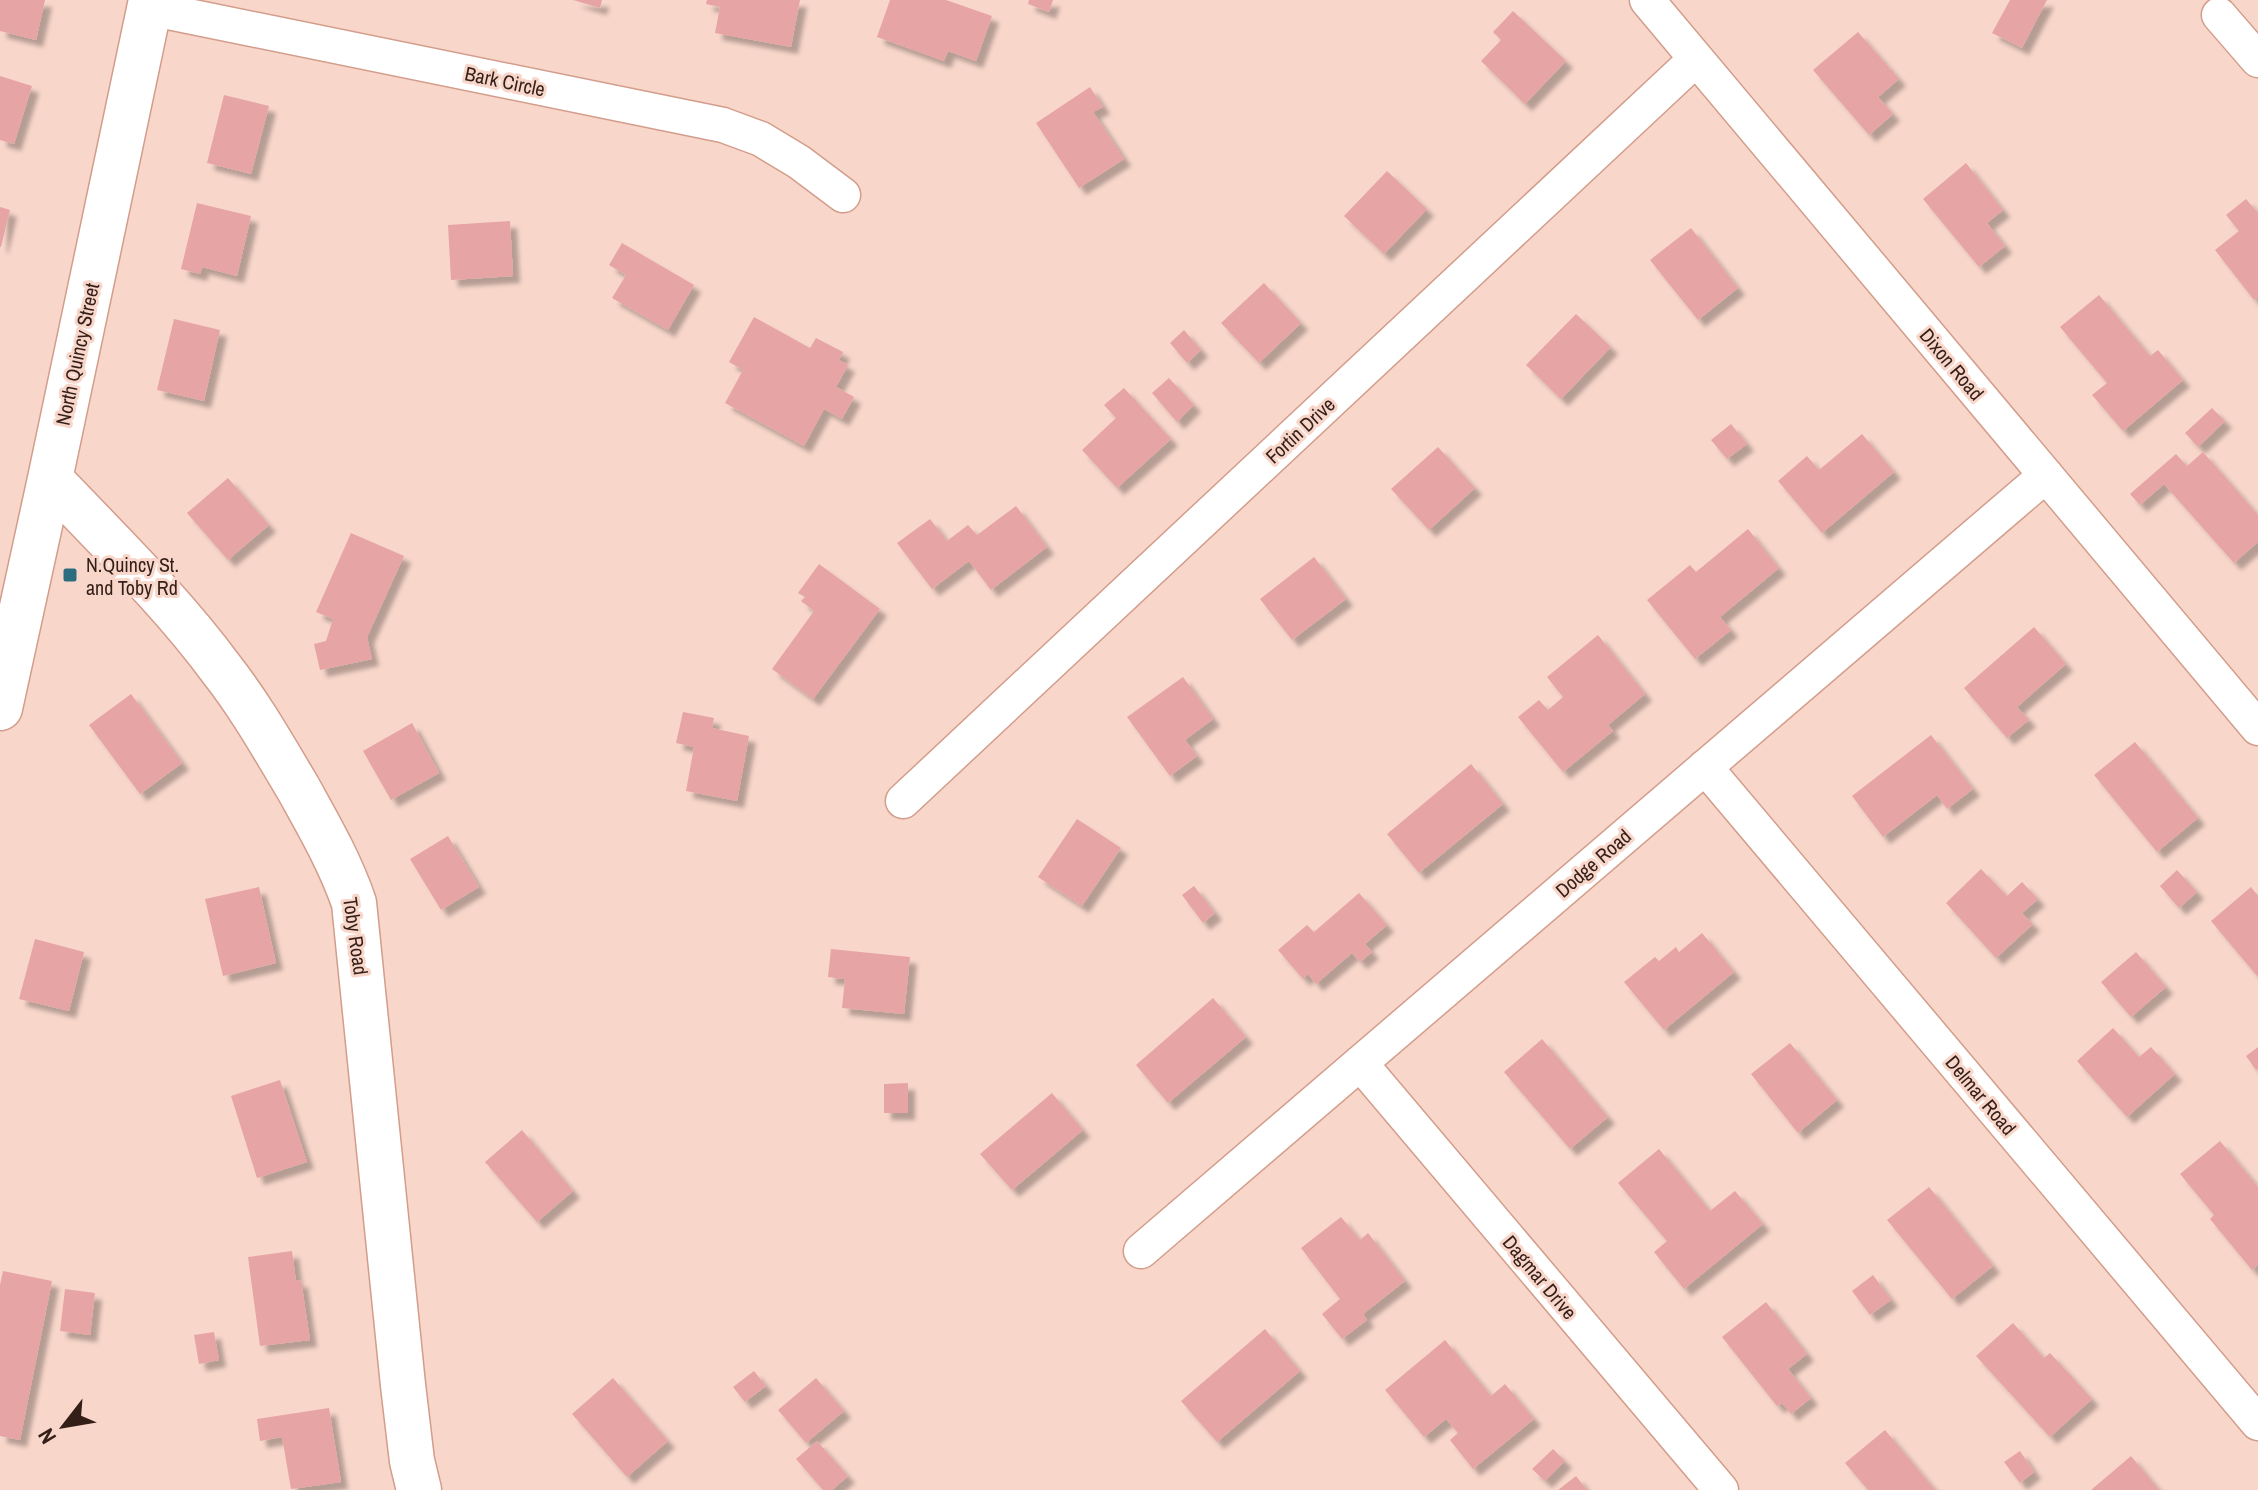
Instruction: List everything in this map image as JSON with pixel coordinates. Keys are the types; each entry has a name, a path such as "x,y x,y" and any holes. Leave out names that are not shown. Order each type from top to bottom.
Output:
{"main road":[{"name":"North Quincy Street","path":"0,708 150,4"},
{"name":"Toby Road","path":"50,479 183,621 222,669 257,719 343,871 354,903 403,1385 412,1461 419,1490"}],"street":[{"name":"Dixon Road","path":"1647,0 2046,475 2253,712"},
{"name":"Bark Circle","path":"150,4 723,125 761,139 799,162 843,195"},
{"path":"2219,15 2258,60"},
{"name":"Fortin Drive","path":"903,801 1696,59"},
{"name":"Dodge Road","path":"1141,1251 2046,475"},
{"name":"Delmar Road","path":"1705,767 2258,1423"},
{"name":"Dagmar Drive","path":"1360,1063 1721,1490"}],"building":[{"path":"0,0 45,0 36,40 0,31"},
{"path":"573,0 602,0 600,8"},
{"path":"707,0 800,0 791,47 715,33 720,7 706,4"},
{"path":"890,0 946,0 992,16 976,61 948,51 944,61 877,37"},
{"path":"1029,0 1053,0 1049,12 1028,4"},
{"path":"2010,0 2047,0 2022,48 1992,33"},
{"path":"1513,11 1566,61 1525,104 1481,61 1501,40 1493,32"},
{"path":"1858,32 1899,79 1878,97 1893,114 1869,135 1813,70"},
{"path":"0,76 32,86 14,144 0,140"},
{"path":"1090,87 1103,107 1093,112 1124,159 1079,188 1036,123"},
{"path":"224,95 269,106 251,174 207,163"},
{"path":"1966,163 2003,210 1987,223 2005,246 1979,267 1923,199"},
{"path":"1387,171 1427,209 1384,254 1344,216"},
{"path":"2246,199 2258,213 2258,297 2254,300 2215,250 2239,231 2226,215"},
{"path":"197,203 251,216 237,276 202,267 200,274 181,269"},
{"path":"0,207 10,210 1,247 0,247"},
{"path":"510,221 513,276 451,280 448,225"},
{"path":"1691,228 1738,288 1698,320 1650,260"},
{"path":"622,243 694,285 668,330 612,298 626,275 609,265"},
{"path":"1264,283 1301,323 1259,363 1221,323"},
{"path":"2099,295 2150,356 2158,350 2183,380 2123,431 2092,395 2107,383 2060,327"},
{"path":"1576,314 1611,347 1561,399 1526,365"},
{"path":"754,317 810,348 816,338 843,352 839,360 848,365 836,387 854,397 842,419 824,409 804,446 725,403 743,370 729,362"},
{"path":"174,319 220,330 204,401 157,390"},
{"path":"1184,330 1201,350 1187,363 1170,343"},
{"path":"1169,378 1194,405 1177,422 1152,393"},
{"path":"1124,388 1171,439 1117,488 1082,450 1116,418 1104,405"},
{"path":"2212,408 2225,421 2198,447 2185,433"},
{"path":"1731,424 1747,444 1727,459 1711,440"},
{"path":"1862,434 1894,472 1822,533 1778,481 1807,456 1819,470"},
{"path":"1438,447 1475,488 1429,530 1391,489"},
{"path":"2203,452 2258,515 2258,542 2234,563 2164,484 2140,505 2130,494 2176,454 2187,466"},
{"path":"228,478 269,525 228,560 187,513"},
{"path":"1016,506 1047,547 991,590 969,561 932,589 897,543 930,519 947,541 968,525 977,535"},
{"path":"1748,529 1779,568 1720,617 1731,630 1695,659 1647,600 1690,565 1696,572"},
{"path":"351,533 404,556 367,637 372,659 320,670 314,644 326,641 333,619 316,612"},
{"path":"1314,557 1346,599 1292,640 1260,599"},
{"path":"819,564 880,609 813,699 772,669 814,611 801,601 805,597 798,593"},
{"path":"2034,627 2066,664 2017,707 2029,720 2007,738 1964,688"},
{"path":"1598,635 1645,694 1608,725 1613,731 1563,772 1518,717 1539,700 1548,710 1563,697 1547,677"},
{"path":"1183,677 1213,719 1185,740 1197,756 1170,776 1127,717"},
{"path":"131,694 182,763 140,794 89,725"},
{"path":"683,712 714,718 712,728 749,736 737,801 686,791 694,747 676,743"},
{"path":"412,723 439,773 391,800 363,751"},
{"path":"1931,735 1973,789 1947,809 1937,795 1883,837 1852,796"},
{"path":"2135,742 2198,818 2157,852 2094,775"},
{"path":"1471,764 1503,804 1419,873 1387,834"},
{"path":"1077,819 1121,848 1082,906 1038,877"},
{"path":"448,836 479,887 441,910 410,859"},
{"path":"1981,869 2007,896 2022,882 2038,899 2022,913 2033,924 1996,958 1946,903"},
{"path":"2177,870 2197,892 2179,908 2160,886"},
{"path":"1194,886 1215,913 1203,923 1182,895"},
{"path":"259,887 276,963 223,976 205,899"},
{"path":"2251,887 2258,896 2258,977 2211,921"},
{"path":"1359,893 1387,925 1365,944 1372,952 1360,962 1352,953 1316,984 1308,974 1303,979 1278,950 1307,925 1314,932"},
{"path":"1702,933 1734,972 1664,1030 1624,982 1655,957 1659,961 1676,947 1679,952"},
{"path":"35,939 84,952 69,1011 19,999"},
{"path":"831,949 910,957 904,1014 842,1008 845,979 828,977"},
{"path":"2136,952 2166,987 2131,1017 2101,982"},
{"path":"1213,998 1246,1037 1168,1103 1136,1065"},
{"path":"2113,1028 2139,1057 2151,1047 2175,1074 2127,1117 2077,1061"},
{"path":"1542,1039 1608,1117 1570,1149 1504,1072"},
{"path":"1790,1043 1837,1100 1798,1133 1751,1074"},
{"path":"2258,1047 2258,1069 2256,1070 2246,1056"},
{"path":"280,1080 307,1162 257,1178 231,1096"},
{"path":"908,1083 908,1113 884,1113 884,1084"},
{"path":"1052,1093 1083,1130 1012,1190 980,1154"},
{"path":"522,1130 573,1191 537,1222 485,1162"},
{"path":"2220,1141 2258,1187 2258,1265 2252,1270 2210,1219 2214,1215 2180,1174"},
{"path":"1659,1149 1710,1211 1735,1191 1763,1224 1684,1289 1654,1252 1667,1241 1618,1183"},
{"path":"1929,1187 1993,1266 1952,1299 1887,1220"},
{"path":"1341,1217 1360,1240 1368,1233 1405,1281 1363,1314 1367,1320 1342,1339 1322,1314 1340,1299 1301,1248"},
{"path":"292,1251 296,1281 301,1280 310,1340 260,1346 248,1257"},
{"path":"3,1271 52,1281 20,1440 0,1436 0,1285"},
{"path":"1873,1275 1891,1300 1870,1315 1852,1291"},
{"path":"65,1289 95,1293 90,1335 60,1331"},
{"path":"1766,1302 1807,1354 1788,1369 1811,1398 1791,1414 1782,1403 1777,1406 1722,1337"},
{"path":"2013,1323 2044,1358 2050,1353 2092,1399 2050,1437 1976,1356"},
{"path":"1265,1329 1300,1371 1217,1442 1181,1401"},
{"path":"214,1332 219,1360 199,1364 194,1335"},
{"path":"1445,1340 1491,1396 1505,1384 1534,1419 1473,1469 1450,1440 1458,1433 1446,1419 1424,1437 1385,1390"},
{"path":"754,1371 766,1386 745,1402 733,1387"},
{"path":"613,1378 668,1441 627,1477 572,1414"},
{"path":"816,1378 844,1411 806,1443 778,1410"},
{"path":"329,1408 341,1482 291,1489 282,1437 260,1441 257,1419"},
{"path":"1885,1430 1935,1490 1868,1490 1845,1463"},
{"path":"817,1441 848,1476 832,1490 823,1490 796,1459"},
{"path":"1553,1449 1565,1461 1545,1481 1532,1469"},
{"path":"2020,1451 2034,1472 2020,1483 2004,1462"},
{"path":"2131,1456 2159,1490 2091,1490"},
{"path":"1576,1476 1587,1490 1558,1490"}],"place":[{"name":"N.Quincy St. and Toby Rd","path":"70,575"}]}
